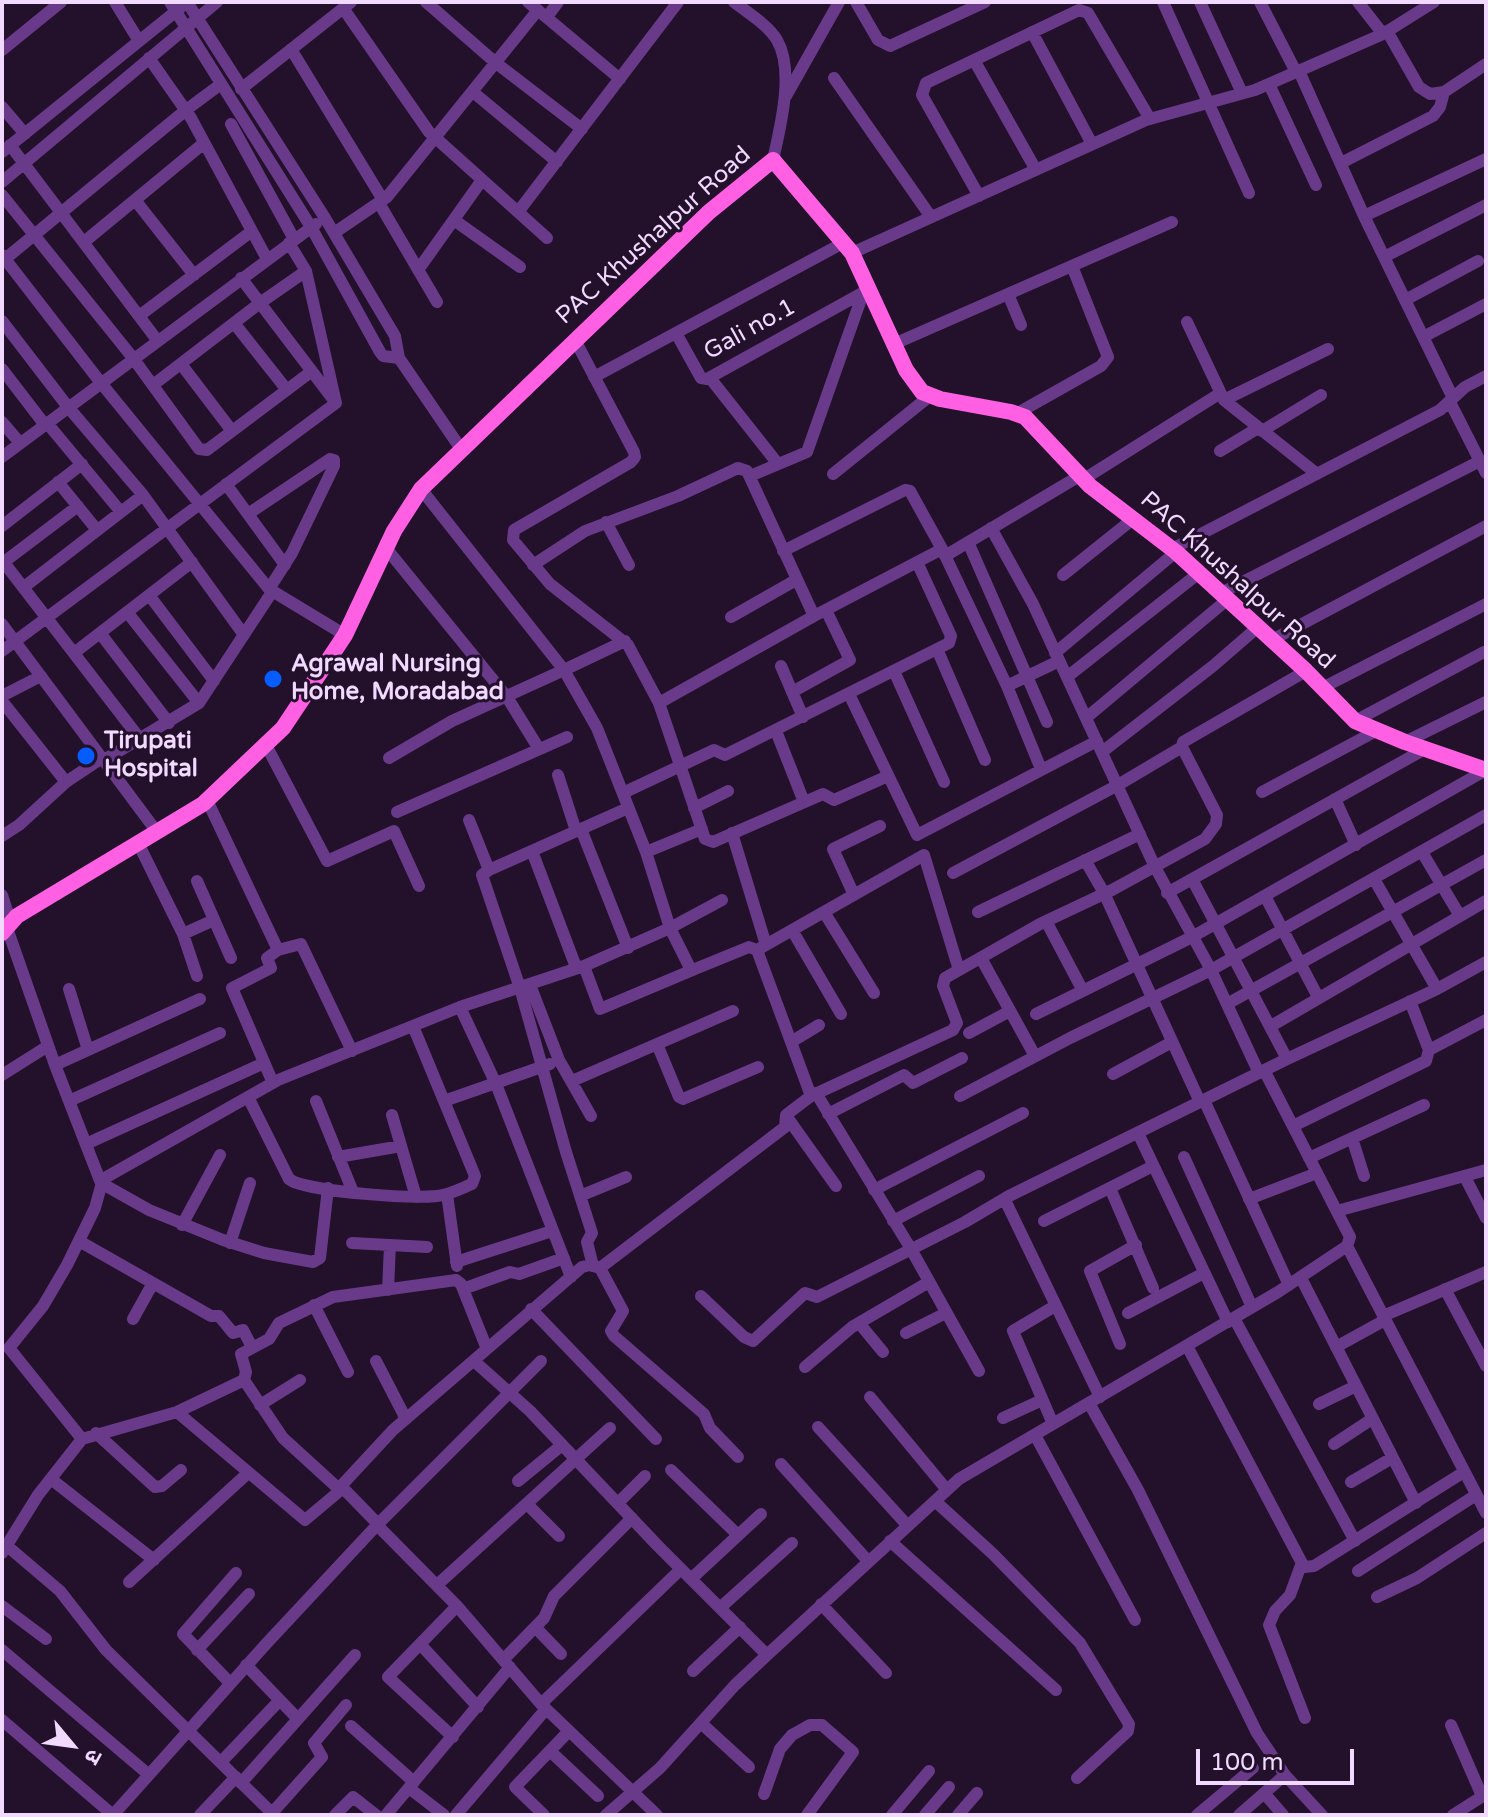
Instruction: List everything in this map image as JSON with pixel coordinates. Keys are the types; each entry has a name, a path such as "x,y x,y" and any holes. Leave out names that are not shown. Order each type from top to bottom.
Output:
{"main road":[{"name":"PAC Khushalpur Road","path":"7,928 17,916 207,800 283,728 345,635 386,548 421,489 709,212 773,160 847,248 906,370 922,392 1025,417 1082,477 1174,550 1306,671 1355,721 1405,742 1483,766"}],"street":[{"path":"2,50 61,2"},
{"path":"115,2 139,41"},
{"path":"157,340 25,163 6,149 139,41 173,6 187,2 334,233 397,341 399,358 461,449"},
{"path":"2,182 217,2"},
{"path":"426,2 496,63 582,129"},
{"path":"334,233 381,202 436,139 537,10 558,2"},
{"path":"518,212 678,2"},
{"path":"734,2 770,31 781,49 786,96 773,160"},
{"path":"786,96 839,2"},
{"path":"856,2 878,40 890,46 985,2"},
{"path":"1163,2 1249,193"},
{"path":"1200,2 1242,93"},
{"path":"1086,718 1224,596 1483,467 1425,336 1364,216 1298,71 1260,2"},
{"path":"1358,2 1385,32 1424,92 1444,92 1486,64"},
{"path":"594,377 847,248 931,217 1150,119 1269,84 1385,32 1434,2"},
{"path":"241,89 347,5 436,139 547,238"},
{"path":"173,6 311,227 380,352 383,356 399,358"},
{"path":"537,10 620,79"},
{"path":"979,196 922,95 926,83 1079,10 1084,10 1150,119"},
{"path":"1032,32 1092,144"},
{"path":"291,49 437,302"},
{"path":"149,58 186,110 267,259"},
{"path":"974,60 1036,170"},
{"path":"834,78 931,217"},
{"path":"221,84 4,261 271,591 345,635"},
{"path":"1269,84 1316,185"},
{"path":"473,92 557,162"},
{"path":"1341,163 1433,116 1440,107 1444,92"},
{"path":"2,107 25,134"},
{"path":"231,124 306,271 336,403"},
{"path":"84,242 204,143"},
{"path":"1364,216 1486,159"},
{"path":"418,270 482,180"},
{"path":"2,195 133,358 199,449 207,450 312,371"},
{"path":"135,200 194,275"},
{"path":"1384,257 1486,205"},
{"path":"2,457 325,218"},
{"path":"454,220 520,267"},
{"path":"894,344 1172,222"},
{"path":"139,316 252,231"},
{"path":"1407,299 1478,261"},
{"path":"1016,414 1101,366 1108,357 1072,266"},
{"path":"153,385 306,271"},
{"path":"241,278 336,403"},
{"path":"750,476 802,455 810,446 865,289"},
{"name":"Gali no.1","path":"676,333 701,378 710,378 865,289"},
{"path":"1008,294 1021,325"},
{"path":"1425,336 1486,304"},
{"path":"2,321 7,338 143,495 244,635"},
{"path":"1187,322 1221,397 1317,474"},
{"path":"234,323 287,390"},
{"path":"575,340 635,457 514,530 513,540 550,584 625,641 659,703 708,842 825,793 834,800 888,776"},
{"path":"659,703 917,562 968,542 1221,397 1328,349"},
{"path":"181,364 232,431"},
{"path":"2,369 121,512"},
{"path":"1007,686 1057,657 1174,550 1440,410 1465,387 1486,376"},
{"path":"710,378 778,464"},
{"path":"833,474 931,395"},
{"path":"1220,451 1321,395"},
{"path":"2,651 336,403"},
{"path":"2,422 20,443"},
{"path":"2,836 19,825 66,782 199,703 271,591 334,460 330,459 248,514"},
{"path":"2,526 82,464"},
{"path":"533,565 585,531 744,468 796,580 850,660 792,692"},
{"path":"58,482 97,530"},
{"path":"226,484 285,565"},
{"path":"421,489 564,670 597,728 646,852 670,928 687,965 695,969"},
{"path":"783,551 905,490 914,494 1007,686 1041,769"},
{"path":"24,587 143,495"},
{"path":"78,506 3,561 140,739"},
{"path":"1063,575 1133,519"},
{"path":"606,522 629,565"},
{"path":"1272,640 1486,526"},
{"path":"606,1815 660,1768 767,1655 959,1479 1301,1278 1347,1246 1350,1237 1293,1126 1261,1072 1211,970 1167,893 1033,604 991,528"},
{"path":"968,542 1047,722"},
{"path":"386,548 507,697 539,749"},
{"path":"74,653 192,562"},
{"path":"623,793 714,750 725,755 949,643 951,636 917,562"},
{"path":"1067,677 1199,573"},
{"path":"731,617 796,580"},
{"path":"149,595 214,681"},
{"path":"1322,688 1486,604"},
{"path":"127,612 199,703"},
{"path":"2,624 157,832"},
{"path":"917,835 1041,769 1100,747 1213,666 1258,627"},
{"path":"100,633 169,723"},
{"path":"389,758 452,721 625,641"},
{"path":"937,649 985,760"},
{"path":"1355,721 1484,652"},
{"path":"781,666 803,717"},
{"path":"894,671 944,782"},
{"path":"953,873 1118,785 1182,747 1186,738 1306,671"},
{"path":"41,676 2,698 66,782"},
{"path":"849,694 917,835 959,970"},
{"path":"1405,742 1486,702"},
{"path":"776,731 804,802"},
{"path":"1262,792 1376,731"},
{"path":"397,812 567,737"},
{"path":"266,745 325,859 330,861 394,831 419,886"},
{"path":"177,1412 305,1520 341,1489 341,1483 406,1419 582,1267 597,1267 785,1127 786,1115 814,1095 953,1030 957,1023 942,982 1046,921 1205,839 1216,824 1217,815 1182,747"},
{"path":"1167,893 1425,749"},
{"path":"1036,1014 1192,937 1356,845 1483,766"},
{"path":"558,775 628,948"},
{"path":"694,808 728,791"},
{"path":"1335,799 1356,845"},
{"path":"207,800 278,950"},
{"path":"591,1116 559,1060 482,879 484,872 628,808"},
{"path":"960,1096 1211,970 1486,815"},
{"path":"469,820 489,870"},
{"path":"854,895 833,849 880,826"},
{"path":"646,852 702,829"},
{"path":"732,833 761,948 791,1042 814,1095 911,1249 979,1371"},
{"path":"978,912 1140,834"},
{"path":"138,843 183,934 197,976"},
{"path":"532,851 600,1009 749,947 761,948 924,855"},
{"path":"1422,852 1460,916"},
{"path":"1085,860 1104,893 1289,1285"},
{"path":"1227,1004 1486,860"},
{"path":"1192,879 1287,1059"},
{"path":"1374,879 1437,989"},
{"path":"197,881 231,958"},
{"path":"2,895 7,928 101,1183 149,1210 230,1243 264,1253 317,1262 328,1188"},
{"path":"1265,896 1318,997"},
{"path":"82,1439 6,1348 43,1306 95,1208 101,1183 110,1173 273,1083 460,1007 628,948 722,900"},
{"path":"1271,1026 1486,901"},
{"path":"824,912 874,993"},
{"path":"183,934 214,920"},
{"path":"1046,921 1083,991"},
{"path":"792,930 841,1014"},
{"path":"273,1083 232,988 271,968 267,958 278,950 301,944 352,1051"},
{"path":"981,958 1035,1056"},
{"path":"701,1296 744,1337 753,1341 805,1293 817,1297 1138,1133 1437,989 1486,962"},
{"path":"525,986 543,1067 592,1233 587,1242 597,1267 623,1311 611,1331 704,1414 710,1428 738,1457"},
{"path":"69,989 88,1050"},
{"path":"55,1065 200,999"},
{"path":"1293,1126 1421,1064 1429,1056 1410,1001"},
{"path":"460,1007 496,1084 571,1277"},
{"path":"572,1081 733,1011"},
{"path":"969,1033 1010,1011"},
{"path":"1429,1050 1486,1020"},
{"path":"791,1042 819,1025"},
{"path":"248,1097 289,1179 298,1184 416,1197 447,1194 472,1184 475,1176 413,1026"},
{"path":"69,1101 220,1033"},
{"path":"1113,1074 1172,1042"},
{"path":"657,1044 680,1099 758,1067"},
{"path":"2,1075 48,1046"},
{"path":"828,1114 904,1075 913,1083 962,1058"},
{"path":"444,1101 559,1060"},
{"path":"86,1144 264,1063"},
{"path":"316,1101 353,1192"},
{"path":"1309,1158 1424,1105"},
{"path":"874,1190 1023,1113"},
{"path":"392,1115 416,1197"},
{"path":"786,1115 836,1186"},
{"path":"1138,1133 1204,1273 1355,1541"},
{"path":"1352,1138 1364,1176"},
{"path":"338,1157 401,1146"},
{"path":"182,1225 220,1155"},
{"path":"1184,1157 1252,1307"},
{"path":"1044,1221 1153,1166"},
{"path":"1337,1211 1486,1170"},
{"path":"1249,1199 1317,1173"},
{"path":"893,1221 979,1176"},
{"path":"580,1196 626,1177"},
{"path":"1465,1177 1486,1218"},
{"path":"230,1243 250,1183"},
{"path":"1110,1188 1153,1288"},
{"path":"447,1194 461,1286 487,1349"},
{"path":"1005,1200 1055,1306 1094,1400 1254,1727 1285,1775 1322,1815"},
{"path":"456,1262 552,1231"},
{"path":"79,1241 211,1316 219,1316 233,1333 243,1330 252,1347"},
{"path":"352,1243 427,1247"},
{"path":"388,1290 390,1245"},
{"path":"1120,1344 1090,1271 1136,1245"},
{"path":"1347,1246 1486,1513"},
{"path":"564,1258 519,1274 510,1272 461,1286 333,1297 279,1323 269,1339 241,1354 246,1372 244,1380 289,1445 377,1524 457,1606 544,1706 657,1815"},
{"path":"1336,1347 1384,1318 1486,1272"},
{"path":"1128,1313 1204,1273"},
{"path":"1301,1278 1416,1503"},
{"path":"805,1367 842,1334 929,1282"},
{"path":"133,1319 153,1283"},
{"path":"1445,1289 1486,1366"},
{"path":"314,1305 348,1372"},
{"path":"1053,1424 1013,1331 1055,1306"},
{"path":"531,1309 656,1439"},
{"path":"906,1333 946,1313"},
{"path":"859,1323 883,1352"},
{"path":"1187,1346 1304,1567 1314,1566 1464,1472"},
{"path":"376,1361 406,1419"},
{"path":"474,1361 577,1459 767,1655"},
{"path":"2,1720 113,1815 377,1524 541,1361"},
{"path":"244,1380 177,1412 82,1439 38,1495 4,1549 60,1591 74,1613 106,1650 269,1813 322,1757 314,1743 346,1705"},
{"path":"260,1405 300,1380"},
{"path":"1319,1404 1356,1386"},
{"path":"870,1397 947,1490"},
{"path":"1003,1418 1042,1400"},
{"path":"1334,1444 1372,1419"},
{"path":"818,1427 907,1525"},
{"path":"437,1585 610,1428"},
{"path":"96,1433 155,1487 162,1486 181,1470"},
{"path":"1035,1435 1135,1620"},
{"path":"518,1481 562,1445"},
{"path":"1351,1482 1392,1458"},
{"path":"781,1464 868,1561"},
{"path":"671,1470 738,1535"},
{"path":"129,1582 248,1473"},
{"path":"618,1503 645,1476"},
{"path":"51,1479 154,1560"},
{"path":"1358,1571 1476,1495"},
{"path":"935,1501 993,1554 1080,1643 1129,1724 1128,1731 1077,1778"},
{"path":"527,1504 559,1536"},
{"path":"691,1579 761,1514"},
{"path":"386,1815 478,1707 507,1663 547,1614 554,1596 632,1518"},
{"path":"1377,1597 1417,1578 1486,1533"},
{"path":"890,1541 1056,1690"},
{"path":"721,1607 792,1543"},
{"path":"1301,1565 1290,1595 1275,1611 1269,1631 1305,1718"},
{"path":"456,1815 544,1706 681,1569"},
{"path":"230,1683 183,1636 183,1631 236,1573"},
{"path":"197,1650 249,1594"},
{"path":"821,1604 886,1673"},
{"path":"2,1606 46,1639"},
{"path":"453,1737 388,1677 457,1606"},
{"path":"535,1627 561,1654"},
{"path":"693,1671 740,1627"},
{"path":"420,1644 478,1707"},
{"path":"2,1650 148,1774"},
{"path":"200,1815 298,1719 355,1655"},
{"path":"246,1665 298,1719"},
{"path":"221,1762 280,1700"},
{"path":"701,1723 749,1767"},
{"path":"764,1794 775,1758 785,1741 810,1725 822,1725 853,1752 807,1815"},
{"path":"1451,1725 1484,1795 1453,1815"},
{"path":"351,1726 444,1815"},
{"path":"544,1815 515,1787 569,1731"},
{"path":"550,1751 598,1796"},
{"path":"1197,1815 1253,1768"},
{"path":"892,1815 929,1771"},
{"path":"1239,1815 1285,1775"},
{"path":"925,1815 949,1787"},
{"path":"958,1815 977,1793"},
{"path":"1264,1793 1283,1815"},
{"path":"335,1815 353,1797 376,1815"}],"place":[{"name":"Agrawal Nursing Home, Moradabad","path":"273,679"},
{"name":"Tirupati Hospital","path":"86,756"}]}
